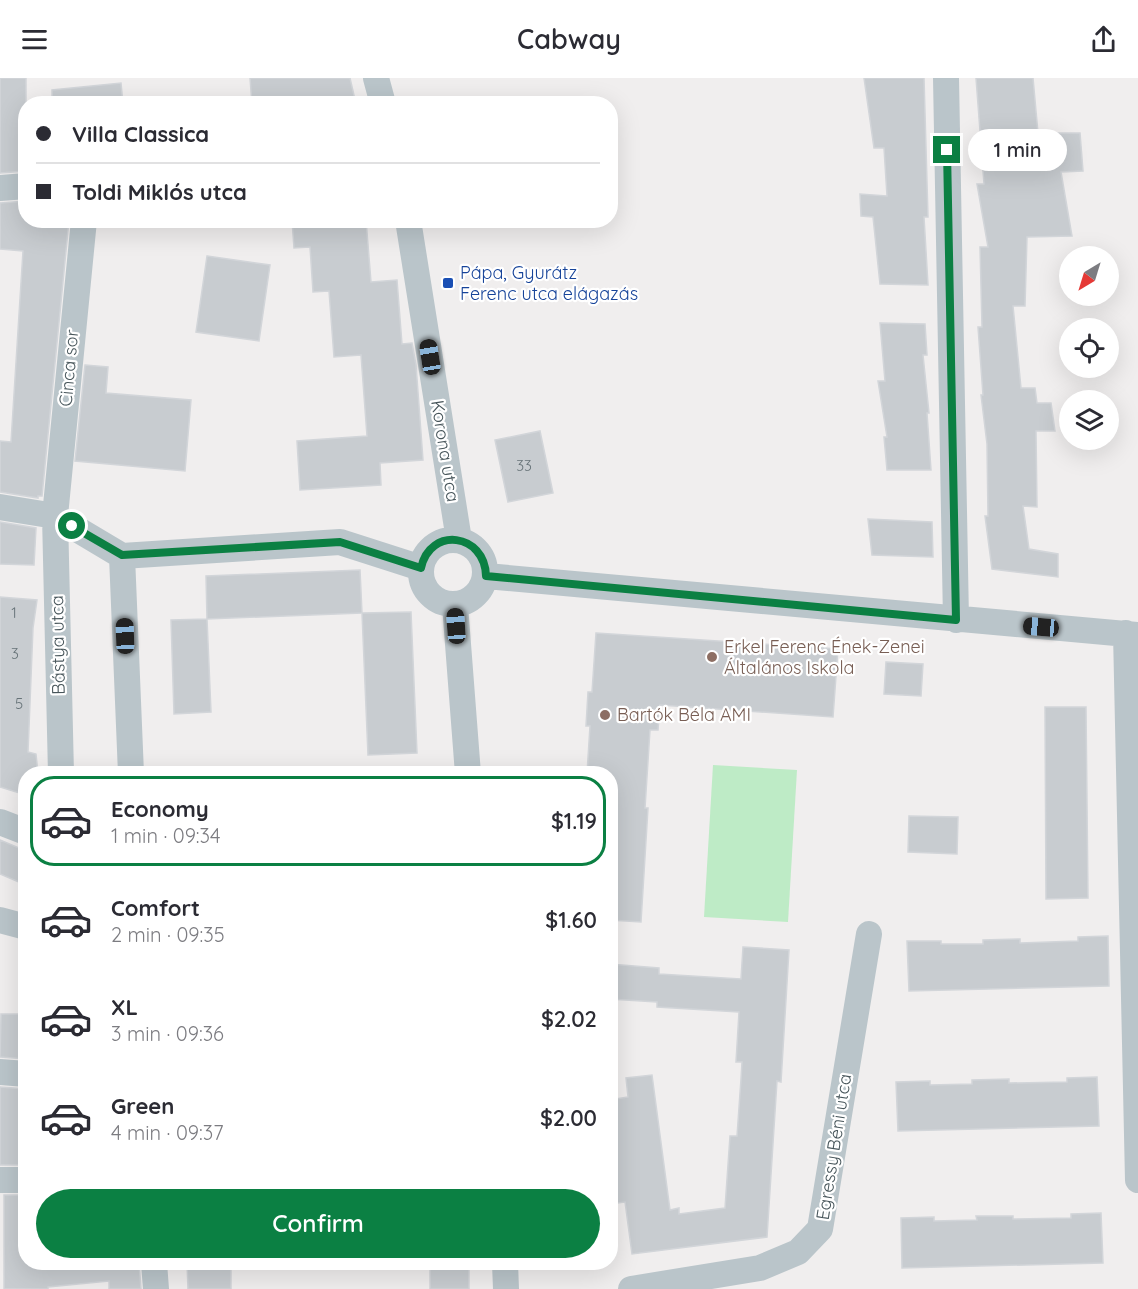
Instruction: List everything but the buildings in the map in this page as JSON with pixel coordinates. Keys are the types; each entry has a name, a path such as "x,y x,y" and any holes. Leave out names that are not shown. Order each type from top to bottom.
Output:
{"street":[{"path":"376,78 381,96"},
{"path":"946,78 956,620"},
{"path":"0,188 18,187"},
{"name":"Cinca sor","path":"55,516 83,228"},
{"name":"Korona utca","path":"409,228 459,540"},
{"path":"0,507 55,516 122,555 340,542 421,568"},
{"name":"Bástya utca","path":"55,516 61,766"},
{"path":"459,540 474,547 480,553 485,564 486,576 482,588 473,598 454,605 439,601 427,591 423,584 421,568 426,554 437,543 459,540"},
{"path":"122,555 131,766"},
{"path":"486,576 1132,634 1138,1180"},
{"path":"454,605 467,766"},
{"path":"0,822 18,829"},
{"path":"0,920 18,925"},
{"name":"Egressy Béni utca","path":"631,1289 760,1268 798,1252 820,1229 869,934"},
{"path":"0,1072 18,1073"},
{"path":"0,1180 18,1180"},
{"path":"155,1270 156,1289"},
{"path":"505,1270 506,1289"}],"green space":[{"path":"713,765 797,770 788,922 704,917"}],"place":[{"name":"Pápa, Gyurátz Ferenc utca elágazás","path":"448,283"},
{"name":"Erkel Ferenc Ének-Zenei Általános Iskola","path":"712,657"},
{"name":"Bartók Béla AMI","path":"605,715"}],"route":[{"path":"72,526 122,555 340,542 421,568 426,554 437,543 459,540 474,547 480,553 485,564 486,576 956,620 947,150"}]}
